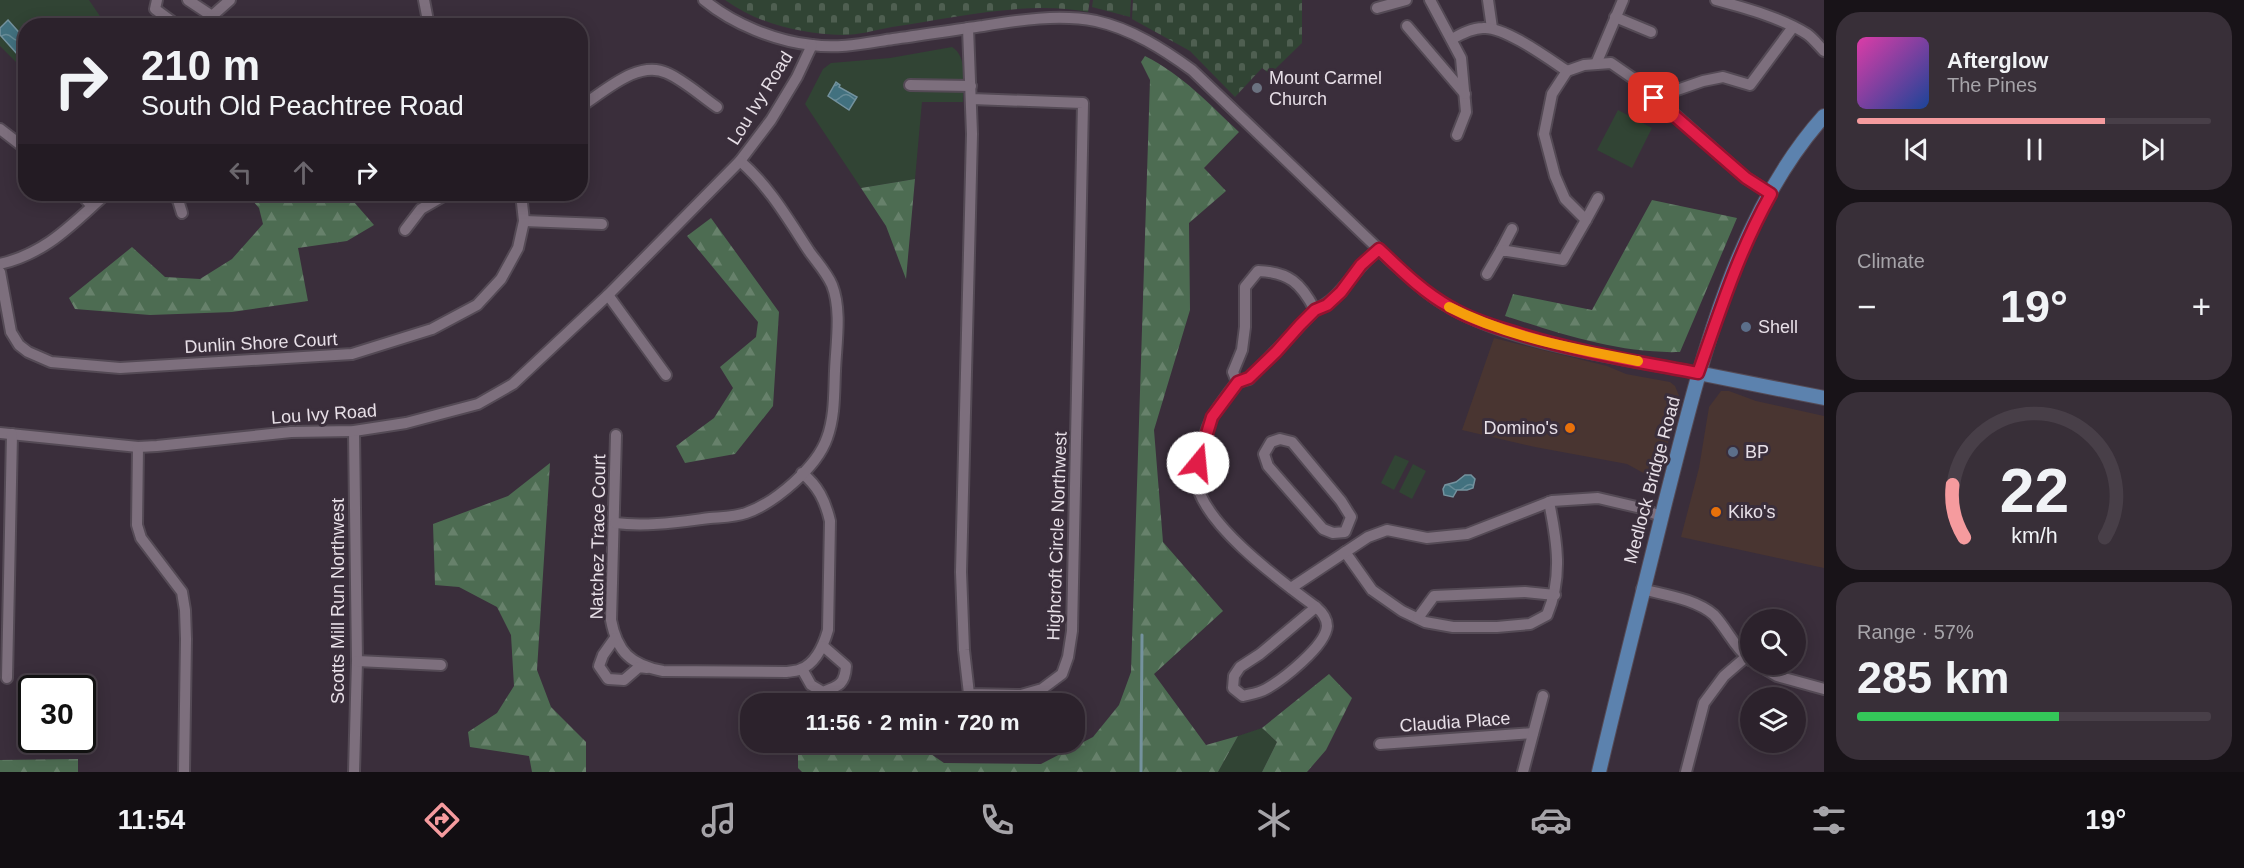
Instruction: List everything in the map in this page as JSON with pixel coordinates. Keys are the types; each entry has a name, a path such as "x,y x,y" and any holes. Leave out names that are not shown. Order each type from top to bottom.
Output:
{"main road":[{"name":"Medlock Bridge Road","path":"1599,772 1642,588 1698,373 1725,294 1741,253 1787,165 1823,119"},
{"path":"1698,373 1824,398"}],"street":[{"path":"157,0 155,9 167,18"},
{"path":"188,0 206,18"},
{"path":"212,18 230,0"},
{"path":"424,0 427,18"},
{"path":"704,0 741,23 774,37 812,45 847,46 1014,20 1064,18 1086,20 1129,32 1163,49 1192,70 1421,288 1450,308 1481,322 1533,339 1698,373"},
{"path":"1377,8 1406,0"},
{"path":"1430,0 1461,58 1466,112 1457,135"},
{"path":"1488,0 1492,28"},
{"path":"1596,64 1623,0"},
{"path":"1716,0 1738,3 1793,27 1808,35 1824,51"},
{"path":"1615,17 1651,32"},
{"path":"1407,26 1465,94"},
{"path":"1654,98 1703,81 1723,77 1750,85 1793,27"},
{"name":"Highcroft Circle Northwest","path":"968,28 972,99 962,560 963,650 969,694 1021,695 1042,689 1062,674 1068,657 1072,631 1083,103 972,99"},
{"path":"1452,39 1481,28 1492,28 1531,47 1567,71"},
{"name":"Lou Ivy Road","path":"0,434 138,447 291,432 354,431 406,423 478,404 513,384 608,295 740,161 771,120 797,77 812,45"},
{"path":"1586,220 1565,199 1554,176 1544,134 1552,94 1567,71 1584,65 1611,63 1637,81 1746,178 1771,194"},
{"path":"588,102 632,75 652,69 668,74 717,107"},
{"path":"910,85 971,86"},
{"path":"0,129 18,143"},
{"path":"615,523 636,526 744,514 764,505 780,494 820,453 827,440 832,420 837,306 832,285 757,175 740,161"},
{"path":"1501,250 1563,260 1598,198"},
{"path":"87,201 92,206"},
{"path":"0,264 16,260 47,245 98,201"},
{"path":"178,201 182,213"},
{"path":"405,230 421,209 435,201"},
{"path":"522,201 524,221 602,225"},
{"name":"Dunlin Shore Court","path":"0,272 11,332 19,345 28,352 51,362 120,368 352,354 432,329 477,305 501,279 518,248 524,221"},
{"path":"1487,274 1512,229"},
{"path":"1316,607 1240,668 1234,676 1233,688 1243,696 1264,690 1306,657 1321,641 1327,627 1323,613 1316,607 1291,588 1249,553 1221,525 1202,496 1196,478 1198,463 1212,417 1238,382 1249,378 1315,310 1327,305 1341,292 1361,265 1379,249"},
{"path":"1238,382 1233,372 1242,350 1245,327 1245,287 1258,271 1282,273 1295,281 1308,296 1315,310"},
{"path":"608,295 666,375"},
{"name":"Scotts Mill Run Northwest","path":"354,431 357,661 354,772"},
{"path":"6,678 12,434"},
{"name":"Natchez Trace Court","path":"616,435 611,620 615,638 621,650 637,663 650,668"},
{"path":"1345,532 1351,518 1341,501 1292,442 1280,439 1271,442 1264,454 1268,466 1323,530 1333,533 1345,532 1357,544"},
{"path":"138,447 137,525 139,532 141,538 182,592 185,610 184,772"},
{"path":"802,473 820,492 830,521 828,630 823,646 802,669 812,685 824,692 837,687 845,677 846,666 823,646"},
{"path":"1291,588 1368,537 1387,530 1427,538 1467,534 1549,502 1598,498 1641,508 1662,517"},
{"path":"1345,552 1372,590 1402,611 1425,622 1453,627 1530,624 1547,615 1555,595 1559,567 1549,502"},
{"path":"1642,588 1682,599 1706,609 1740,648"},
{"path":"1418,618 1434,597 1525,592 1555,595"},
{"name":"Natchez Trace Court","path":"615,638 598,666 608,679 624,680 639,667 663,671 749,673 787,672 802,669"},
{"path":"357,661 441,665"},
{"path":"1686,772 1704,703 1724,676 1740,664"},
{"path":"1775,675 1824,689"},
{"path":"1523,772 1543,696"},
{"name":"Claudia Place","path":"1380,744 1533,733"}],"shaded area":[{"path":"1494,338 1607,366 1626,374 1670,382 1675,386 1680,398 1658,481 1627,464 1535,447 1462,430"},
{"path":"1721,391 1729,391 1756,401 1824,416 1824,568 1681,537 1699,468 1709,407"}],"green space":[{"path":"0,0 89,0 101,18 18,18 18,64 0,46"},
{"path":"725,0 1090,0 1088,12 1065,9 1016,9 842,35 781,26 752,15"},
{"path":"1093,0 1131,0 1130,17 1092,7"},
{"path":"1133,0 1302,0 1302,43 1270,74 1262,68 1235,97 1190,51 1132,19"},
{"path":"952,47 957,51 963,64 963,102 922,102 915,179 861,188 805,104 823,69 831,63 890,58"},
{"path":"1145,56 1172,72 1206,100 1239,132 1204,168 1226,191 1189,223 1190,310 1154,430 1163,542 1223,611 1154,674 1206,745 1238,736 1218,772 802,772 798,768 798,753 930,753 944,763 1041,764 1062,753 1085,753 1085,741 1093,737 1119,705 1131,672 1150,80 1141,62"},
{"path":"1618,110 1652,128 1632,168 1597,150"},
{"path":"915,179 906,279 886,226 861,188"},
{"path":"1652,200 1737,218 1680,352 1636,350 1591,342 1505,316 1513,294 1592,310"},
{"path":"253,201 353,201 374,225 347,241 298,248 308,301 232,312 150,315 75,309 69,298 132,247 165,277 200,279 232,259 263,224 259,208"},
{"path":"711,218 779,312 773,406 735,454 685,463 676,446 714,418 733,388 720,367 756,337 758,322 687,236"},
{"path":"1395,455 1409,461 1394,490 1381,483"},
{"path":"550,463 537,670 551,707 586,742 586,772 532,772 529,756 470,747 468,732 497,713 514,686 511,635 497,607 459,587 435,585 433,524 508,496"},
{"path":"1413,464 1426,471 1412,499 1399,492"},
{"path":"1329,674 1352,698 1326,750 1307,772 1262,772 1277,742 1262,728"},
{"path":"1262,728 1277,742 1262,772 1218,772 1238,736"},
{"path":"78,759 78,772 0,772 0,760"}],"water":[{"path":"8,20 18,31 18,55 0,35 0,28"},
{"path":"836,82 840,85 839,87 857,97 849,110 828,96"},
{"path":"1465,475 1471,475 1475,479 1473,488 1457,490 1453,497 1444,495 1445,485 1456,482"}],"waterway":[{"path":"1141,772 1142,635"}],"slow traffic":[{"path":"1449,307 1481,322 1533,339 1638,361"}],"place":[{"name":"Mount Carmel Church","path":"1257,88"},
{"name":"Shell","path":"1746,327"},
{"name":"Domino's","path":"1570,428"},
{"name":"BP","path":"1733,452"},
{"name":"Kiko's","path":"1716,512"}],"route":[{"path":"1198,463 1212,417 1238,382 1249,378 1315,310 1327,305 1341,292 1361,265 1379,249 1421,288 1450,308 1481,322 1533,339 1698,373 1741,253 1771,194 1746,178 1709,148 1654,98"}]}
